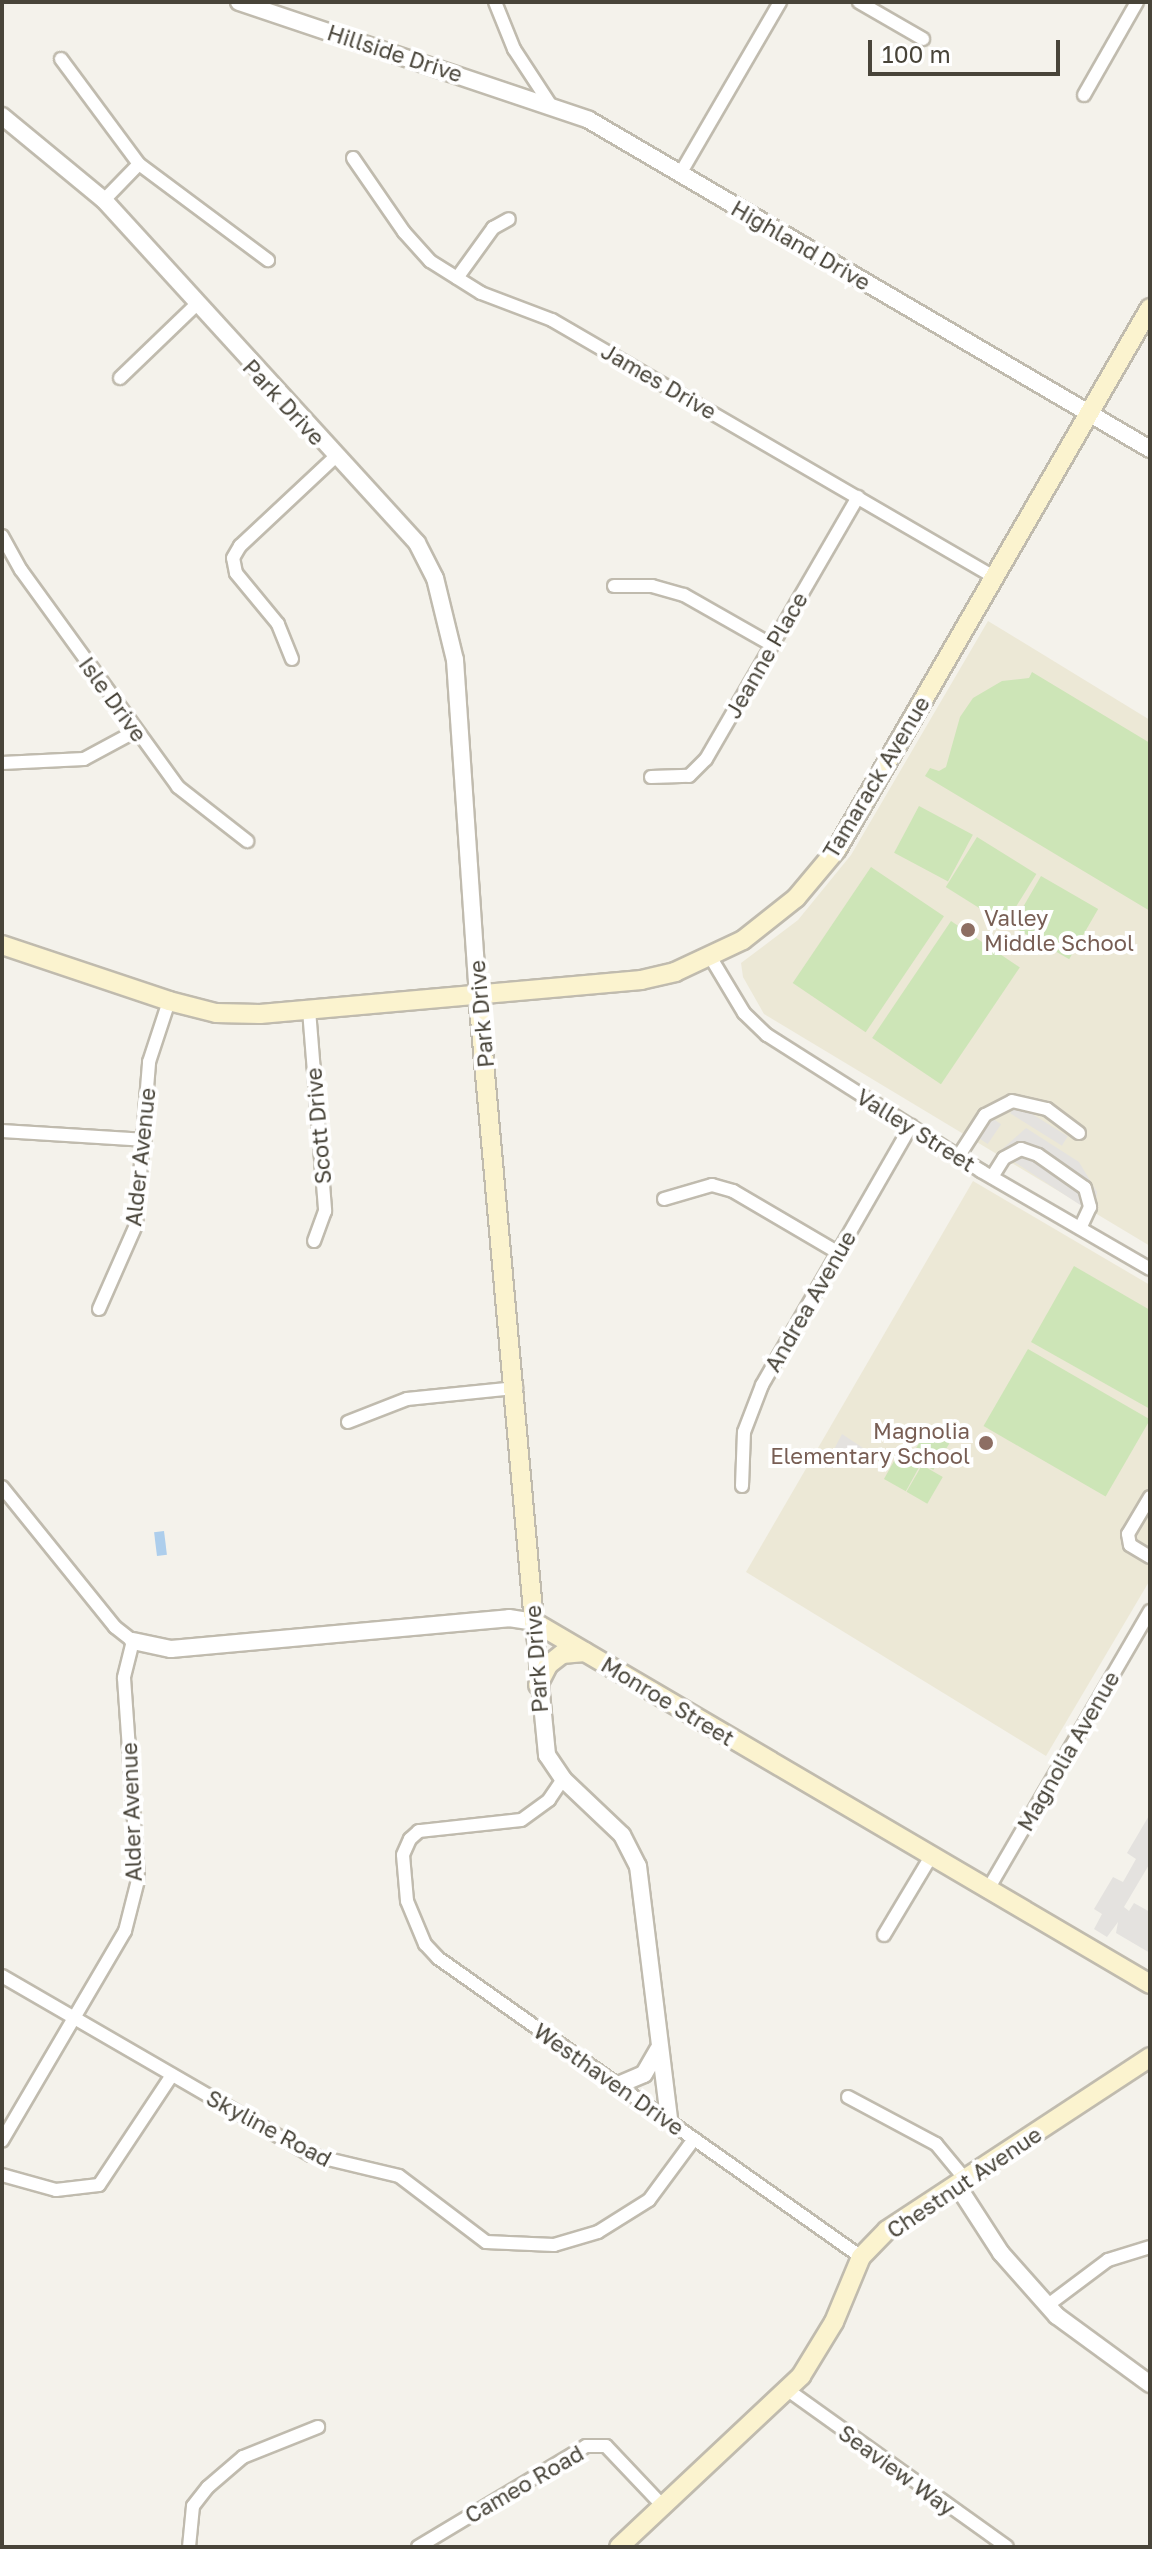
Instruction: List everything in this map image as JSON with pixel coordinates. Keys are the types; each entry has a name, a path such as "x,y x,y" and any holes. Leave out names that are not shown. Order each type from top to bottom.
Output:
{"main road":[{"name":"Tamarack Avenue","path":"2,945 169,1001 216,1013 309,1010 641,980 711,958 772,919 837,849 1150,308"},
{"name":"Park Drive","path":"478,995 516,1388 534,1622"},
{"name":"Monroe Street","path":"534,1622 930,1858 1150,1984"},
{"path":"538,1685 548,1665 562,1654 585,1652"},
{"name":"Chestnut Avenue","path":"619,2547 661,2504 788,2390 822,2344 861,2257 887,2230 1150,2057"}],"street":[{"name":"Hillside Drive","path":"239,2 550,104"},
{"name":"Highland Drive","path":"495,2 514,49 550,104 680,174 1150,449"},
{"path":"680,174 780,2"},
{"path":"859,2 923,39"},
{"path":"1084,95 1137,2"},
{"path":"61,59 139,164 268,260"},
{"name":"Park Drive","path":"2,116 104,200 335,457 417,543 435,578 449,628 478,995"},
{"name":"James Drive","path":"353,158 404,232 430,261 481,293 552,320 994,577"},
{"path":"104,200 139,164"},
{"path":"457,278 493,228 509,219"},
{"path":"120,378 197,304"},
{"path":"292,659 278,624 236,573 233,558 240,546 335,457"},
{"name":"Jeanne Place","path":"651,777 689,776 706,759 858,497"},
{"name":"Isle Drive","path":"3,543 178,787 247,841"},
{"path":"614,586 652,586 684,595 772,645"},
{"path":"2,763 84,759 136,731"},
{"name":"Valley Street","path":"711,958 744,1013 767,1035 958,1157 1150,1269"},
{"name":"Alder Avenue","path":"99,1309 136,1225 149,1062 169,1001"},
{"name":"Scott Drive","path":"309,1010 325,1211 314,1241"},
{"path":"958,1157 985,1115 1012,1101 1028,1100 1047,1109 1079,1133"},
{"name":"Andrea Avenue","path":"742,1486 744,1432 762,1385 911,1126"},
{"path":"2,1131 145,1140"},
{"path":"992,1177 1004,1158 1021,1149 1038,1155 1085,1188 1090,1207 1080,1228"},
{"path":"664,1199 712,1185 733,1191 837,1252"},
{"path":"348,1422 407,1399 516,1388"},
{"path":"2,1487 115,1627 133,1641"},
{"path":"1150,1497 1128,1534 1130,1545 1150,1557"},
{"name":"Magnolia Avenue","path":"987,1891 1150,1611"},
{"name":"Monroe Street","path":"133,1641 171,1649 509,1618 534,1622"},
{"name":"Park Drive","path":"534,1622 542,1741 563,1779 622,1835 638,1866 658,2050 669,2120"},
{"name":"Alder Avenue","path":"2,2141 125,1931 138,1880 124,1678 133,1641"},
{"name":"Westhaven Drive","path":"563,1779 549,1800 521,1820 419,1831 403,1855 411,1918 438,1958 861,2257"},
{"path":"884,1935 930,1858"},
{"name":"Skyline Road","path":"2,1976 311,2155 399,2176 475,2237 525,2248 598,2232 649,2200 694,2139"},
{"path":"618,2085 644,2074 658,2050"},
{"path":"2,2175 56,2190 99,2185 172,2075"},
{"path":"848,2097 936,2144 1001,2253 1048,2305 1150,2384"},
{"path":"1048,2305 1108,2260 1150,2247"},
{"name":"Seaview Way","path":"788,2390 1007,2547"},
{"path":"189,2547 193,2506 208,2487 243,2457 318,2427"},
{"name":"Cameo Road","path":"418,2547 586,2446 606,2446 661,2504"}],"shaded area":[{"name":"Valley Middle School","path":"988,621 1150,720 1150,1246 764,1014 743,977 741,963 798,920 851,855"},
{"path":"1016,1104 1068,1136 1062,1146 1010,1113"},
{"path":"992,1118 1001,1124 988,1144 979,1138"},
{"path":"1026,1128 1079,1162 1097,1192 1094,1214 999,1152"},
{"name":"Magnolia Elementary School","path":"973,1181 1150,1285 1150,1580 1046,1756 746,1572"},
{"path":"842,1434 872,1454 863,1469 831,1455"},
{"path":"1150,1814 1150,1863 1124,1907 1129,1911 1134,1903 1150,1912 1150,1953 1116,1933 1118,1922 1107,1937 1094,1929 1102,1914 1094,1909 1113,1877 1123,1882 1136,1859 1127,1853"}],"green space":[{"path":"1032,672 1150,743 1150,911 925,776 930,768 939,771 946,767 960,717 973,698 1002,681 1029,678"},
{"path":"919,806 973,835 948,881 894,853"},
{"path":"977,837 1036,874 1005,924 946,887"},
{"path":"871,867 944,916 866,1032 793,983"},
{"path":"1041,876 1098,909 1069,959 1012,926"},
{"path":"951,921 1020,967 941,1084 872,1038"},
{"path":"1074,1266 1150,1310 1150,1409 1031,1342"},
{"path":"1028,1349 1150,1419 1106,1497 984,1426"},
{"path":"927,1430 949,1443 933,1470 911,1457"},
{"path":"899,1452 921,1464 906,1491 884,1479"},
{"path":"922,1465 943,1477 927,1504 906,1492"}],"water":[{"path":"164,1531 167,1555 157,1556 154,1532"}],"place":[{"name":"Valley Middle School","path":"968,930"},
{"name":"Magnolia Elementary School","path":"986,1443"}]}
